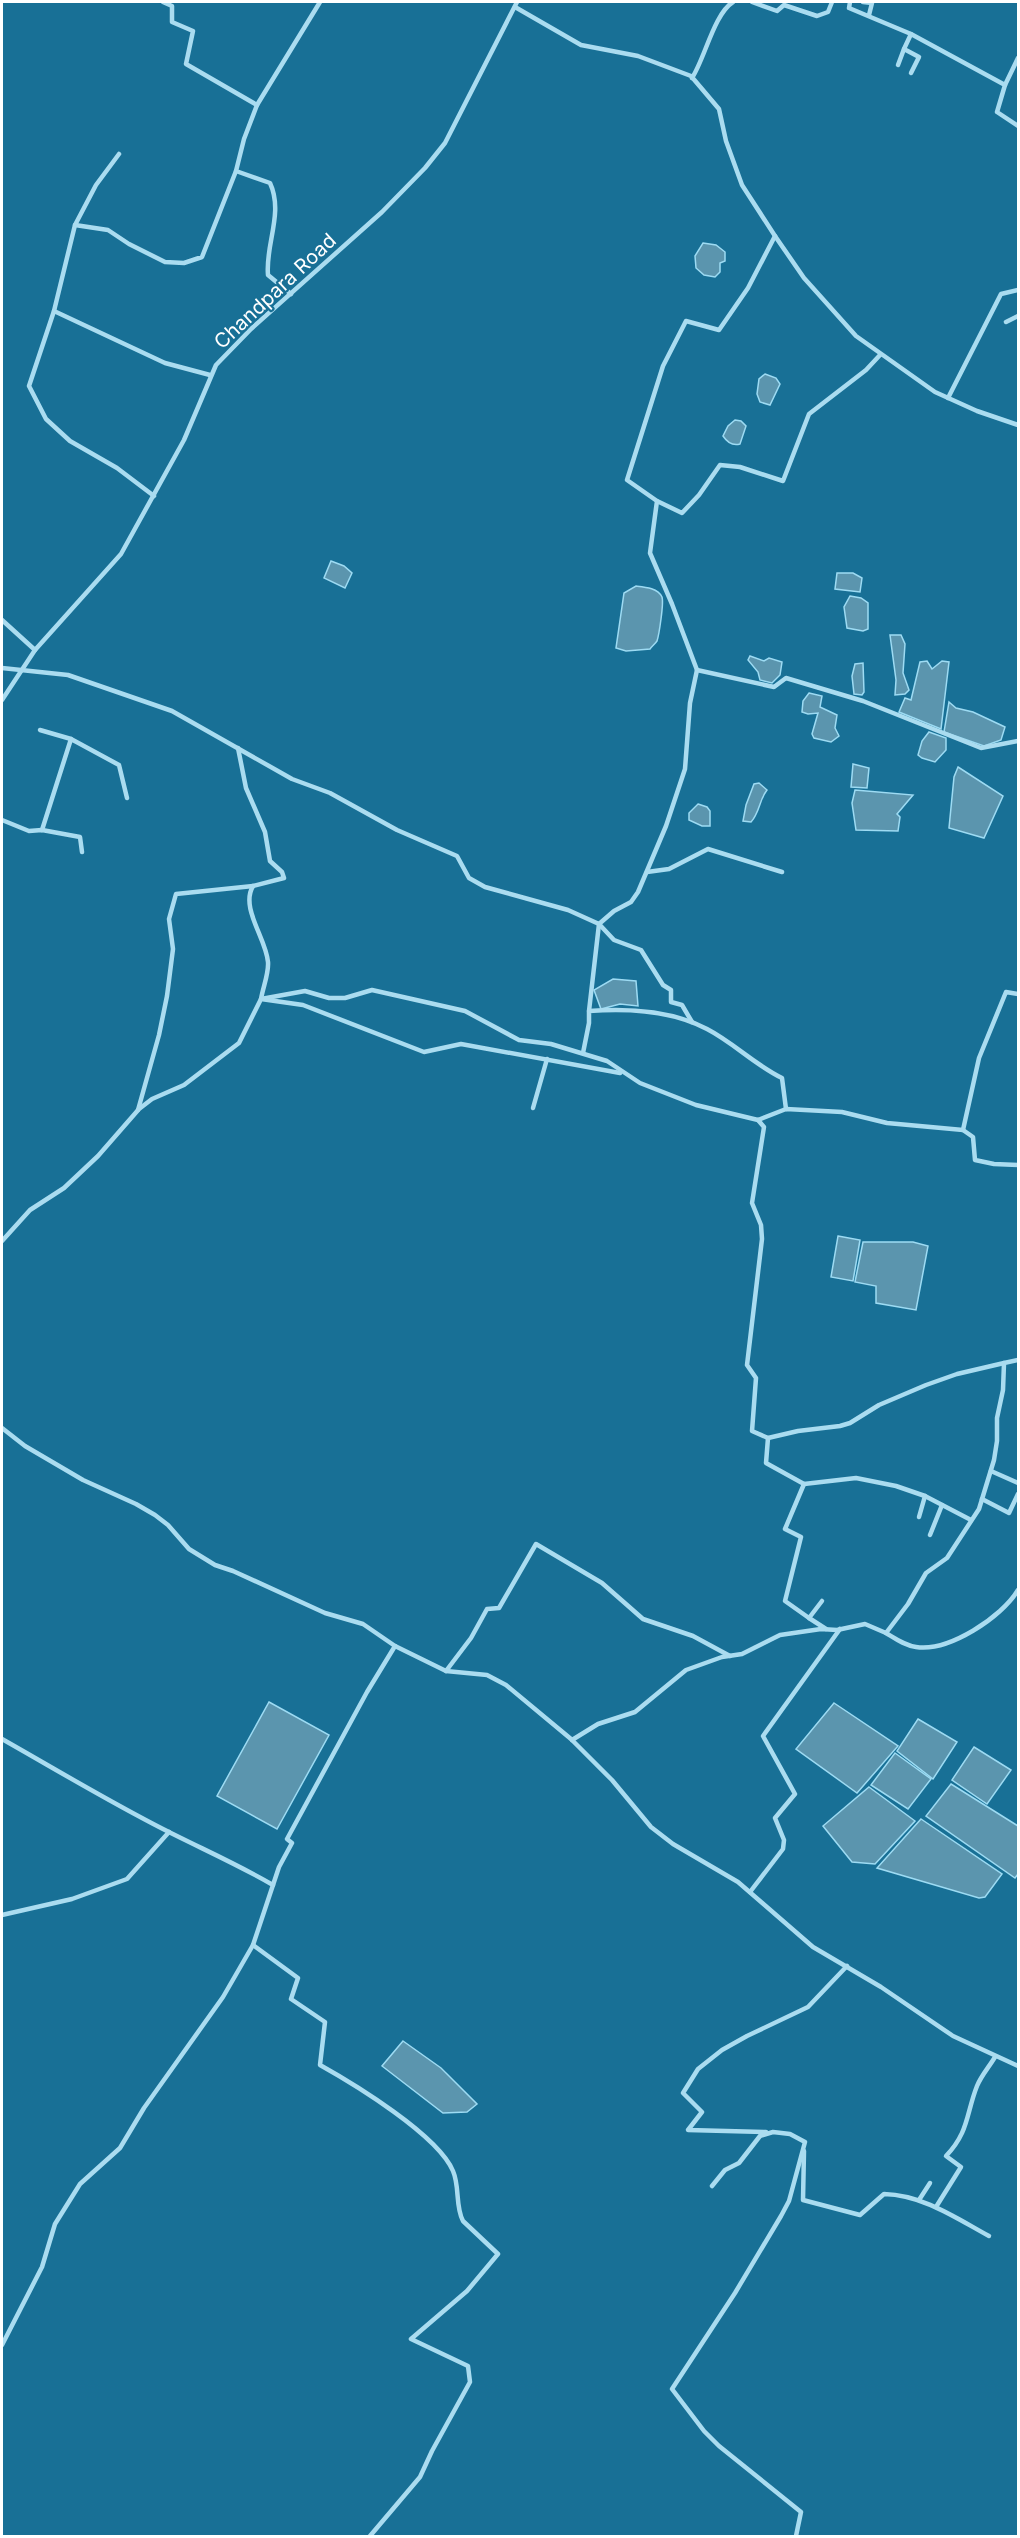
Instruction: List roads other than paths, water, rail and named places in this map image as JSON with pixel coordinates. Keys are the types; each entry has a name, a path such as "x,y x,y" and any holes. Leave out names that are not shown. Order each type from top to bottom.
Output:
{"street":[{"path":"163,2 172,6 172,22 193,31 186,64 257,105"},
{"path":"75,225 108,230 129,244 165,262 184,263 202,257 236,171 244,139 257,105 320,2"},
{"path":"692,78 719,20 729,4 734,2"},
{"path":"752,2 777,11 784,5 817,16 828,12 832,2"},
{"path":"850,2 849,8 911,34 1005,85"},
{"path":"863,2 872,3 869,15"},
{"path":"516,4 573,41 595,48 638,56 692,78 719,109 726,141 742,185 804,279 856,336 935,392 1018,425"},
{"name":"Chandpara Road","path":"2,700 35,650 121,554 184,440 216,365 251,329 406,189 445,143 516,4"},
{"path":"898,65 911,34"},
{"path":"904,50 920,57 911,73"},
{"path":"1018,58 1005,85 997,112 1018,126"},
{"path":"119,154 96,185 75,225 54,311 28,386 46,419 70,441 117,468 154,496"},
{"path":"236,171 270,183 276,195 270,253 266,263 268,275 291,294"},
{"path":"775,236 748,288 719,330 686,321 663,366 627,480 657,501 682,513 699,495 720,465 740,467 783,481 809,414 866,370 880,355"},
{"path":"948,398 1001,294 1018,290"},
{"path":"54,311 165,363 210,375"},
{"path":"1005,322 1018,316"},
{"path":"583,1053 589,1023 599,924 614,911 631,902 647,872 666,826 685,769 690,703 697,670 650,553 657,501"},
{"path":"2,620 35,650"},
{"path":"2,668 68,675 172,711 292,779 330,793 397,830 457,856 469,878 485,887 568,910 599,924 614,940 641,950 663,985 671,990 671,1002 682,1005 693,1023"},
{"path":"697,670 774,687 786,678 863,701 981,748 1018,741"},
{"path":"40,729 71,739 118,765 127,798"},
{"path":"42,830 71,739"},
{"path":"138,1110 159,1035 167,996 172,948 168,919 176,894 253,886 284,878 282,872 270,861 265,832 246,788 238,748"},
{"path":"2,820 28,831 42,830 80,837 82,852"},
{"path":"647,872 669,869 708,849 782,872"},
{"path":"2,1241 30,1210 64,1188 98,1156 138,1110 152,1099 184,1085 239,1043 261,999 268,963 263,938 251,917 249,892 253,886"},
{"path":"261,999 305,991 330,998 345,998 372,990 465,1011 519,1040 551,1044 607,1061 640,1083 696,1105 758,1120 764,1127 752,1203 761,1225 762,1239 747,1365 756,1378 752,1431 768,1438 850,1423 879,1405 927,1385 957,1374 1018,1360"},
{"path":"963,1130 979,1058 995,1016 1006,992 1018,994"},
{"path":"261,999 303,1005 424,1052 461,1044 620,1073"},
{"path":"589,1011 626,1008 655,1012 709,1030 764,1069 782,1078 786,1108"},
{"path":"533,1108 547,1059"},
{"path":"758,1120 786,1108 842,1113 888,1123 963,1130 973,1137 975,1160 993,1164 1018,1165"},
{"path":"886,1633 908,1604 926,1573 947,1558 982,1499 998,1442 997,1418 1003,1390 1004,1362"},
{"path":"2,1428 25,1446 83,1480 155,1515 200,1557 325,1613 363,1624 395,1646 446,1671 487,1675 506,1685 572,1740 612,1780 651,1827 673,1844 738,1882 813,1947 847,1966 953,2037 1018,2066"},
{"path":"768,1438 766,1463 804,1484 856,1478 896,1486 925,1496 971,1520"},
{"path":"991,1471 1018,1483"},
{"path":"804,1484 785,1529 801,1536 785,1601 826,1629"},
{"path":"982,1499 1009,1513 1018,1494"},
{"path":"919,1518 925,1496"},
{"path":"930,1535 942,1505"},
{"path":"446,1671 471,1638 487,1609 499,1608 536,1544 602,1583 643,1619 693,1636 730,1656"},
{"path":"572,1740 598,1724 635,1712 686,1670 742,1654 780,1635 840,1629 865,1623 903,1644 918,1647 942,1646 997,1615 1018,1590"},
{"path":"809,1618 822,1601"},
{"path":"750,1892 783,1849 784,1840 775,1818 795,1794 763,1736 840,1629"},
{"path":"2,2345 42,2267 55,2224 80,2184 120,2148 144,2108 223,1997 253,1945 279,1867 292,1843 287,1839 344,1733 395,1646"},
{"path":"2,1739 98,1795 169,1832 234,1862 273,1885"},
{"path":"2,1915 72,1899 127,1879 169,1832"},
{"path":"253,1945 298,1978 291,1999 326,2022 320,2065 360,2087 419,2132 445,2158 453,2169 457,2181 459,2214 463,2221 498,2254 466,2291 411,2339 468,2366 470,2382 420,2477 370,2536"},
{"path":"805,2142 790,2134 773,2132 688,2130 702,2112 683,2093 698,2069 722,2050 808,2007 847,1966"},
{"path":"936,2207 961,2167 946,2156 958,2143 970,2116 977,2086 995,2057"},
{"path":"712,2186 725,2170 739,2163 760,2136 773,2132"},
{"path":"805,2142 803,2200 860,2215 884,2194 903,2194 936,2207 989,2236"},
{"path":"796,2536 801,2512 719,2446 704,2431 672,2389 729,2303 781,2216 789,2201 805,2142"},
{"path":"919,2200 930,2183"}],"water":[{"path":"703,243 716,245 725,252 725,261 720,263 720,272 715,277 704,275 696,268 695,256"},
{"path":"765,374 776,378 780,384 770,405 760,402 757,394 759,379"},
{"path":"735,420 741,421 746,426 740,444 730,443 723,436 728,426"},
{"path":"331,561 344,566 352,573 345,588 324,578"},
{"path":"837,573 853,573 862,578 860,592 835,589"},
{"path":"636,586 654,590 662,597 660,626 657,641 650,649 626,651 616,648 624,593"},
{"path":"850,596 861,598 868,603 868,629 863,631 847,628 844,607"},
{"path":"890,635 901,635 905,644 903,673 909,690 905,694 895,695 896,680"},
{"path":"750,656 764,661 769,658 782,662 780,675 772,683 760,680 758,672 748,660"},
{"path":"927,661 932,669 942,661 949,662 941,729 899,712 905,698 911,700 920,662"},
{"path":"863,663 864,692 862,695 854,694 852,676 855,664"},
{"path":"809,693 822,696 820,707 837,715 835,728 839,736 831,742 814,738 812,734 818,713 802,712 803,701"},
{"path":"949,702 956,708 973,712 1005,727 1001,740 984,746 944,732"},
{"path":"929,732 946,738 946,750 935,762 918,755 922,741"},
{"path":"853,764 869,768 867,788 851,787"},
{"path":"958,767 1003,796 984,838 949,828 954,777"},
{"path":"759,783 767,790 751,822 743,821 754,784"},
{"path":"855,790 913,795 897,814 900,817 898,831 856,830 852,803"},
{"path":"698,804 707,807 710,811 710,826 702,826 689,820 689,813"},
{"path":"613,979 636,981 638,1006 620,1004 601,1009 594,990"},
{"path":"838,1236 860,1240 853,1281 831,1277"},
{"path":"863,1242 913,1242 928,1246 916,1310 876,1303 876,1286 855,1282"},
{"path":"269,1702 329,1735 277,1829 217,1796"},
{"path":"834,1703 898,1746 857,1793 796,1749"},
{"path":"918,1719 957,1742 933,1779 897,1751"},
{"path":"974,1747 1011,1770 987,1804 952,1780"},
{"path":"895,1753 931,1779 908,1809 871,1785"},
{"path":"951,1784 1018,1826 1018,1874 1015,1878 926,1816"},
{"path":"869,1787 915,1821 875,1864 852,1862 823,1826"},
{"path":"921,1819 1002,1874 985,1897 979,1898 877,1868"},
{"path":"403,2041 441,2068 477,2104 467,2112 443,2113 382,2066"}]}
